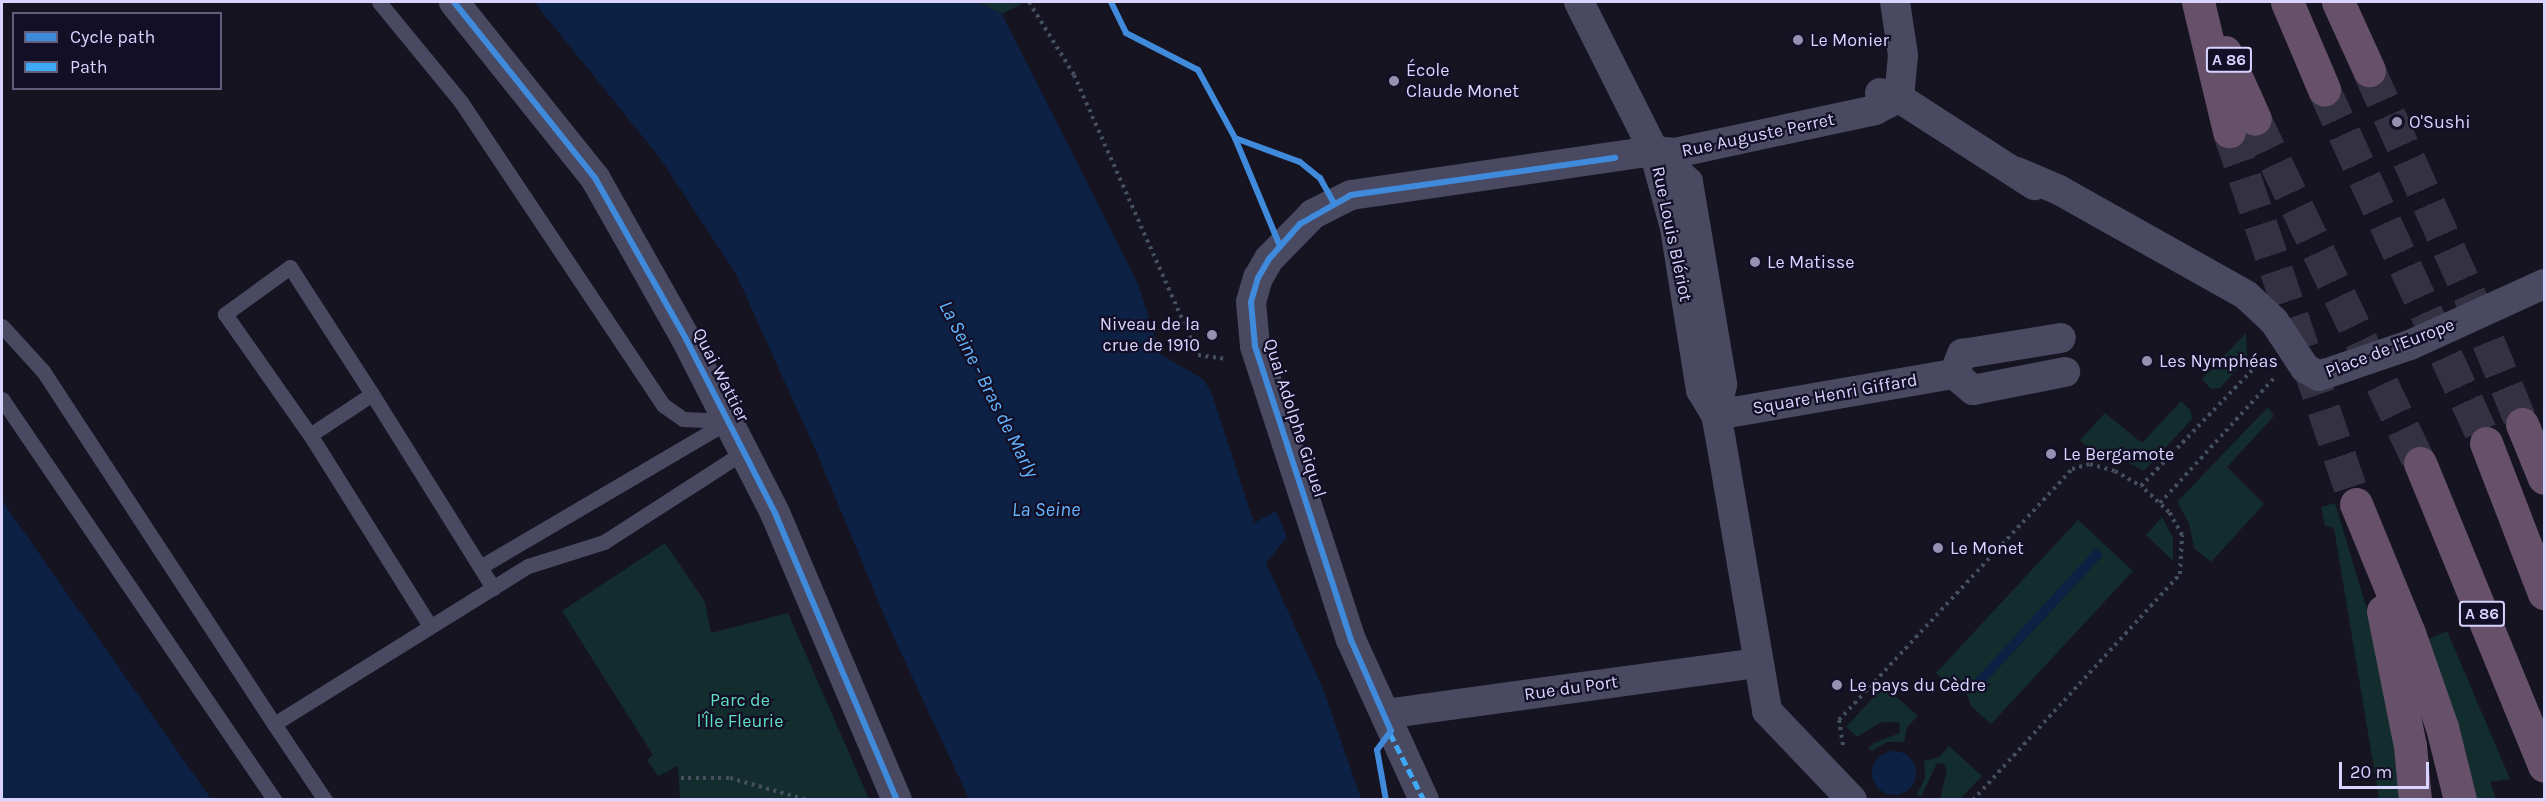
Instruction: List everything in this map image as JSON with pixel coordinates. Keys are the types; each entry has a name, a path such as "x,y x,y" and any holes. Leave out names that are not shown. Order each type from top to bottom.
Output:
{"highway":[{"path":"2200,2 2242,125"},
{"path":"2287,2 2324,89"},
{"path":"2338,2 2369,70"},
{"path":"2522,424 2542,468"},
{"path":"2486,443 2544,593"},
{"name":"A 86","path":"2420,463 2544,766"},
{"path":"2356,504 2367,536 2409,633 2442,727 2460,800"},
{"path":"2367,536 2410,746 2415,800"}],"street":[{"name":"Quai Wattier","path":"454,2 595,178 729,421 742,453 775,513 897,800"},
{"name":"Rue Louis Blériot","path":"1560,2 1622,123 1688,182 1722,384 1716,415 1756,663 1767,711 1847,795"},
{"path":"1579,2 1654,150"},
{"path":"1895,2 1903,55 1899,98"},
{"name":"Rue Auguste Perret","path":"1654,150 1675,134 1869,90 1899,98 2017,172 2058,190 2121,226 2210,271"},
{"name":"Quai Adolphe Giquel","path":"1424,800 1351,640 1255,346 1251,302 1258,278 1269,259 1300,224 1351,195 1654,150"},
{"name":"Place de l'Europe","path":"2210,271 2262,306 2305,368 2319,376 2333,374 2410,345 2540,285"},
{"path":"2061,338 1962,354 1954,374 1973,390 2065,372"},
{"name":"Square Henri Giffard","path":"1716,415 1954,374"},
{"name":"Rue du Port","path":"1385,714 1756,663"}],"lane":[{"path":"379,2 461,102 663,405 682,419 729,421"},
{"path":"430,626 310,435 225,314 290,267 493,588"},
{"path":"2,326 43,371 325,800"},
{"path":"310,435 372,394"},
{"path":"2,399 275,800"},
{"path":"480,567 729,421"},
{"path":"274,724 528,566 604,542 742,453"}],"path":[{"path":"1029,2 1074,75 1198,355 1231,360"},
{"path":"2141,486 2258,361 2292,350"},
{"path":"2160,503 2270,387 2292,350"},
{"path":"1847,795 1847,765 1839,720 2072,469 2090,464 2115,471 2141,486 2160,503 2182,535 2180,574 1973,800"},
{"path":"681,778 730,778 808,800"}],"green space":[{"path":"977,2 1025,2 1002,14"},
{"path":"2246,333 2247,358 2220,388 2211,389 2202,379"},
{"path":"2181,401 2191,411 2192,419 2144,471 2125,461 2097,457 2080,440 2105,413 2142,443"},
{"path":"2268,407 2274,416 2227,467 2264,504 2211,562 2194,548 2189,523 2177,502"},
{"path":"2335,503 2394,699 2399,799 2379,799 2334,528 2325,526 2321,507"},
{"path":"2162,517 2173,538 2173,561 2146,535"},
{"path":"2078,520 2133,571 1991,724 1972,707 1967,695 1954,690 1936,673","holes":["2096,549 2103,555 1977,691"]},
{"name":"Parc de l'Île Fleurie","path":"665,543 705,602 711,633 788,613 869,799 680,799 678,766 658,776 647,760 653,755 562,611"},
{"path":"2447,631 2510,779 2490,782 2496,799 2476,799 2427,640"},
{"path":"1884,686 1918,716 1907,727 1904,742 1887,742 1872,751 1868,748 1874,743 1900,733 1899,722 1881,722 1857,737 1846,727"},
{"path":"1949,746 1982,776 1960,799 1940,799 1947,770 1944,764 1937,763 1921,797 1917,794 1925,778 1924,761 1939,757"}],"water":[{"name":"La Seine","path":"534,2 977,2 1002,14 1138,284 1161,355 1203,379 1212,394 1254,523 1276,511 1287,537 1266,563 1324,691 1361,799 969,799 890,629 816,451 736,274 660,158"},
{"path":"2,499 10,512 211,799 2,799"},
{"path":"2096,548 2103,555 1977,691 1970,685"},
{"path":"1894,751 1903,752 1910,757 1915,764 1915,782 1910,789 1903,794 1894,795 1885,794 1878,789 1873,782 1872,773 1873,764 1878,757 1885,752"}],"tunnel":[{"path":"2369,70 2470,296 2522,424"},
{"path":"2324,89 2486,443"},
{"path":"2255,119 2420,463"},
{"path":"2229,131 2356,504"}],"marked path":[{"path":"1390,733 1424,800"}],"cycle path":[{"path":"454,2 595,178 686,339 775,513 897,800"},
{"path":"1111,2 1126,33 1198,70 1235,138 1280,246"},
{"path":"1235,138 1300,162 1320,178 1334,203"},
{"path":"1386,800 1377,750 1391,731 1351,640 1255,346 1251,302 1258,278 1269,259 1300,224 1351,195 1615,158"}],"place":[{"name":"Le Monier","path":"1798,40"},
{"name":"École Claude Monet","path":"1394,81"},
{"name":"O'Sushi","path":"2397,122"},
{"name":"Le Matisse","path":"1755,262"},
{"name":"Niveau de la crue de 1910","path":"1212,335"},
{"name":"Les Nymphéas","path":"2147,361"},
{"name":"Le Bergamote","path":"2051,454"},
{"name":"Le Monet","path":"1938,548"},
{"name":"Le pays du Cèdre","path":"1837,685"}],"water label":[{"name":"La Seine - Bras de Marly","path":"989,389"}]}
